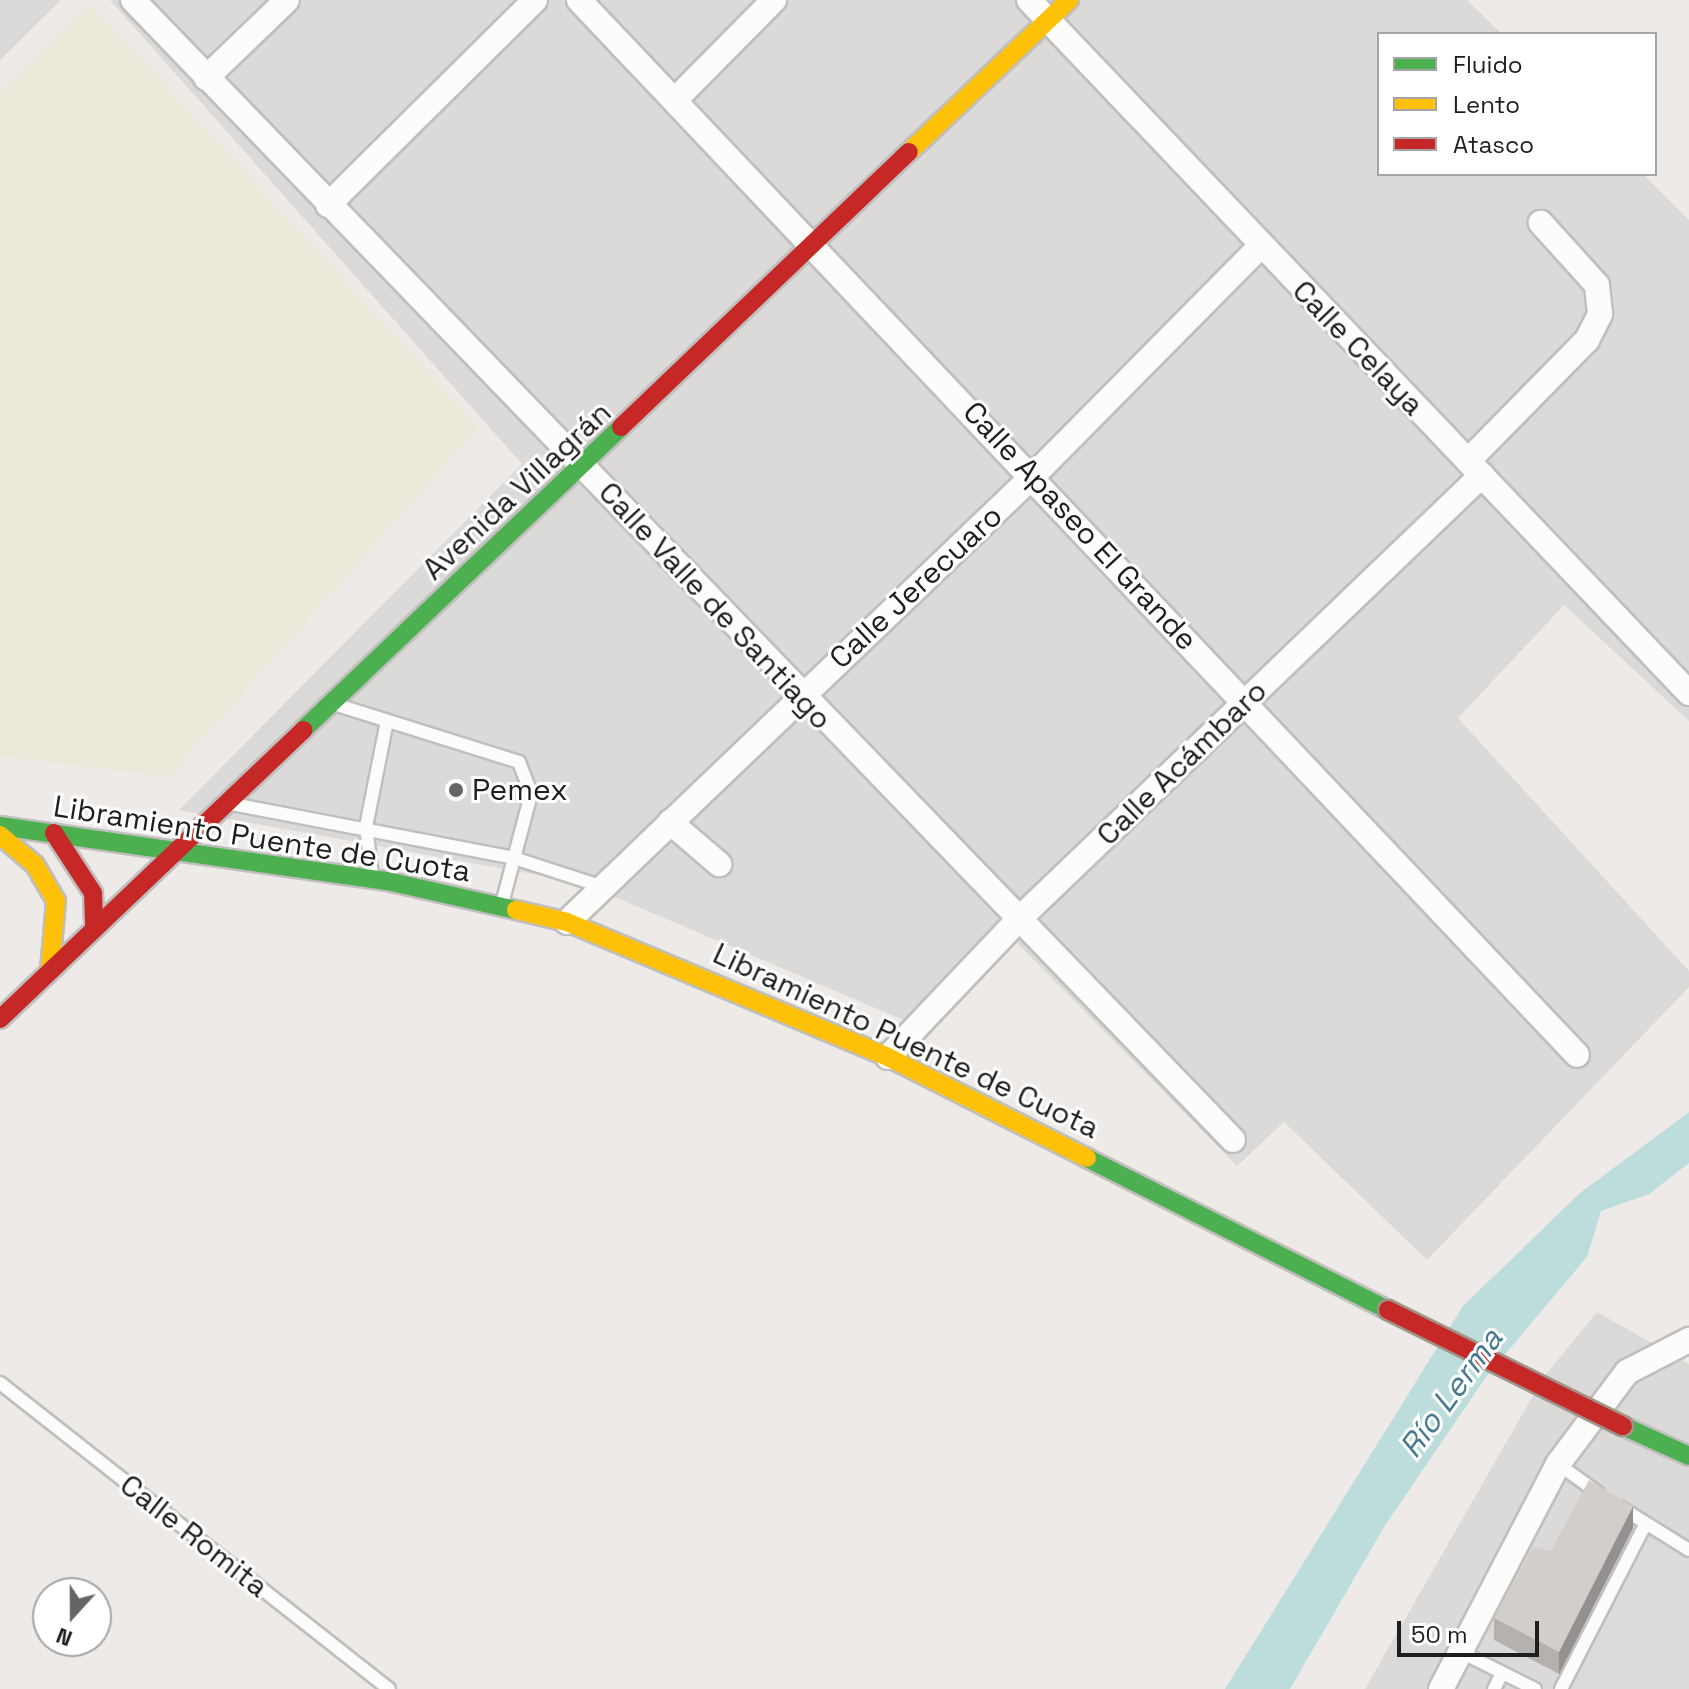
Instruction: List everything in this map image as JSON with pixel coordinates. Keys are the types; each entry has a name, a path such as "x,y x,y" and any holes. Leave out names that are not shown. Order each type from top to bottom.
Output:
{"main road":[{"name":"Avenida Villagrán","path":"1,1016 173,850 814,249 1069,0"},
{"name":"Libramiento Puente de Cuota","path":"0,826 372,878 567,922 888,1057 1388,1310 1689,1456"},
{"path":"54,833 93,893 94,927"},
{"path":"0,835 35,865 56,901 50,970"}],"street":[{"name":"Calle Valle de Santiago","path":"133,0 584,467 800,696 1233,1140"},
{"path":"206,78 287,0"},
{"path":"328,205 535,0"},
{"name":"Calle Apaseo El Grande","path":"579,0 814,249 1034,475 1577,1055"},
{"path":"675,100 774,0"},
{"name":"Calle Celaya","path":"1029,0 1260,247 1689,693"},
{"name":"Calle Acámbaro","path":"888,1057 1018,920 1245,703 1475,468 1587,340 1600,314 1597,285 1541,223"},
{"name":"Calle Jerecuaro","path":"567,922 1034,475 1260,247"},
{"path":"670,822 719,864"},
{"path":"1441,1689 1558,1464 1627,1372 1689,1340"}],"lane":[{"path":"330,703 519,762 531,794 502,907"},
{"path":"372,878 366,827 387,721"},
{"path":"224,803 366,827 514,858 603,887"},
{"name":"Calle Romita","path":"0,1383 389,1689"},
{"path":"1558,1464 1689,1550"},
{"path":"1561,1689 1646,1523"},
{"path":"1459,1651 1535,1689"},
{"path":"1494,1689 1502,1673"}],"shaded area":[{"path":"0,0 61,0 0,60"},
{"path":"110,0 1467,0 1500,32 1377,32 1377,176 1645,176 1689,220 1689,721 1564,605 1458,718 1689,971 1689,987 1427,1260 1284,1122 1237,1166 1012,938 927,1030 582,883 179,810 522,464"},
{"path":"91,4 479,427 169,777 0,756 0,94"},
{"path":"1597,1312 1689,1364 1689,1689 1365,1689 1543,1378"},
{"path":"1639,1531 1689,1558 1689,1689 1530,1689 1536,1678 1552,1687"}],"water":[{"name":"Río Lerma","path":"1689,1112 1689,1163 1649,1194 1601,1211 1587,1257 1486,1377 1384,1527 1290,1689 1225,1689 1463,1306 1580,1193"}],"building":[{"path":"1589,1480 1633,1506 1559,1652 1494,1618 1533,1547 1551,1551"}],"traffic: fast":[{"path":"303,730 621,427"},
{"path":"0,826 387,881 516,910"},
{"path":"1087,1158 1388,1310"},
{"path":"1623,1426 1689,1456"}],"traffic: slow":[{"path":"909,152 1069,0"},
{"path":"0,835 35,865 56,901 50,970"},
{"path":"516,910 567,922 888,1057 1087,1158"}],"traffic: jam":[{"path":"621,427 909,152"},
{"path":"0,1019 303,730"},
{"path":"54,833 93,893 94,927"},
{"path":"1388,1310 1623,1426"}],"place":[{"name":"Pemex","path":"456,790"}]}
